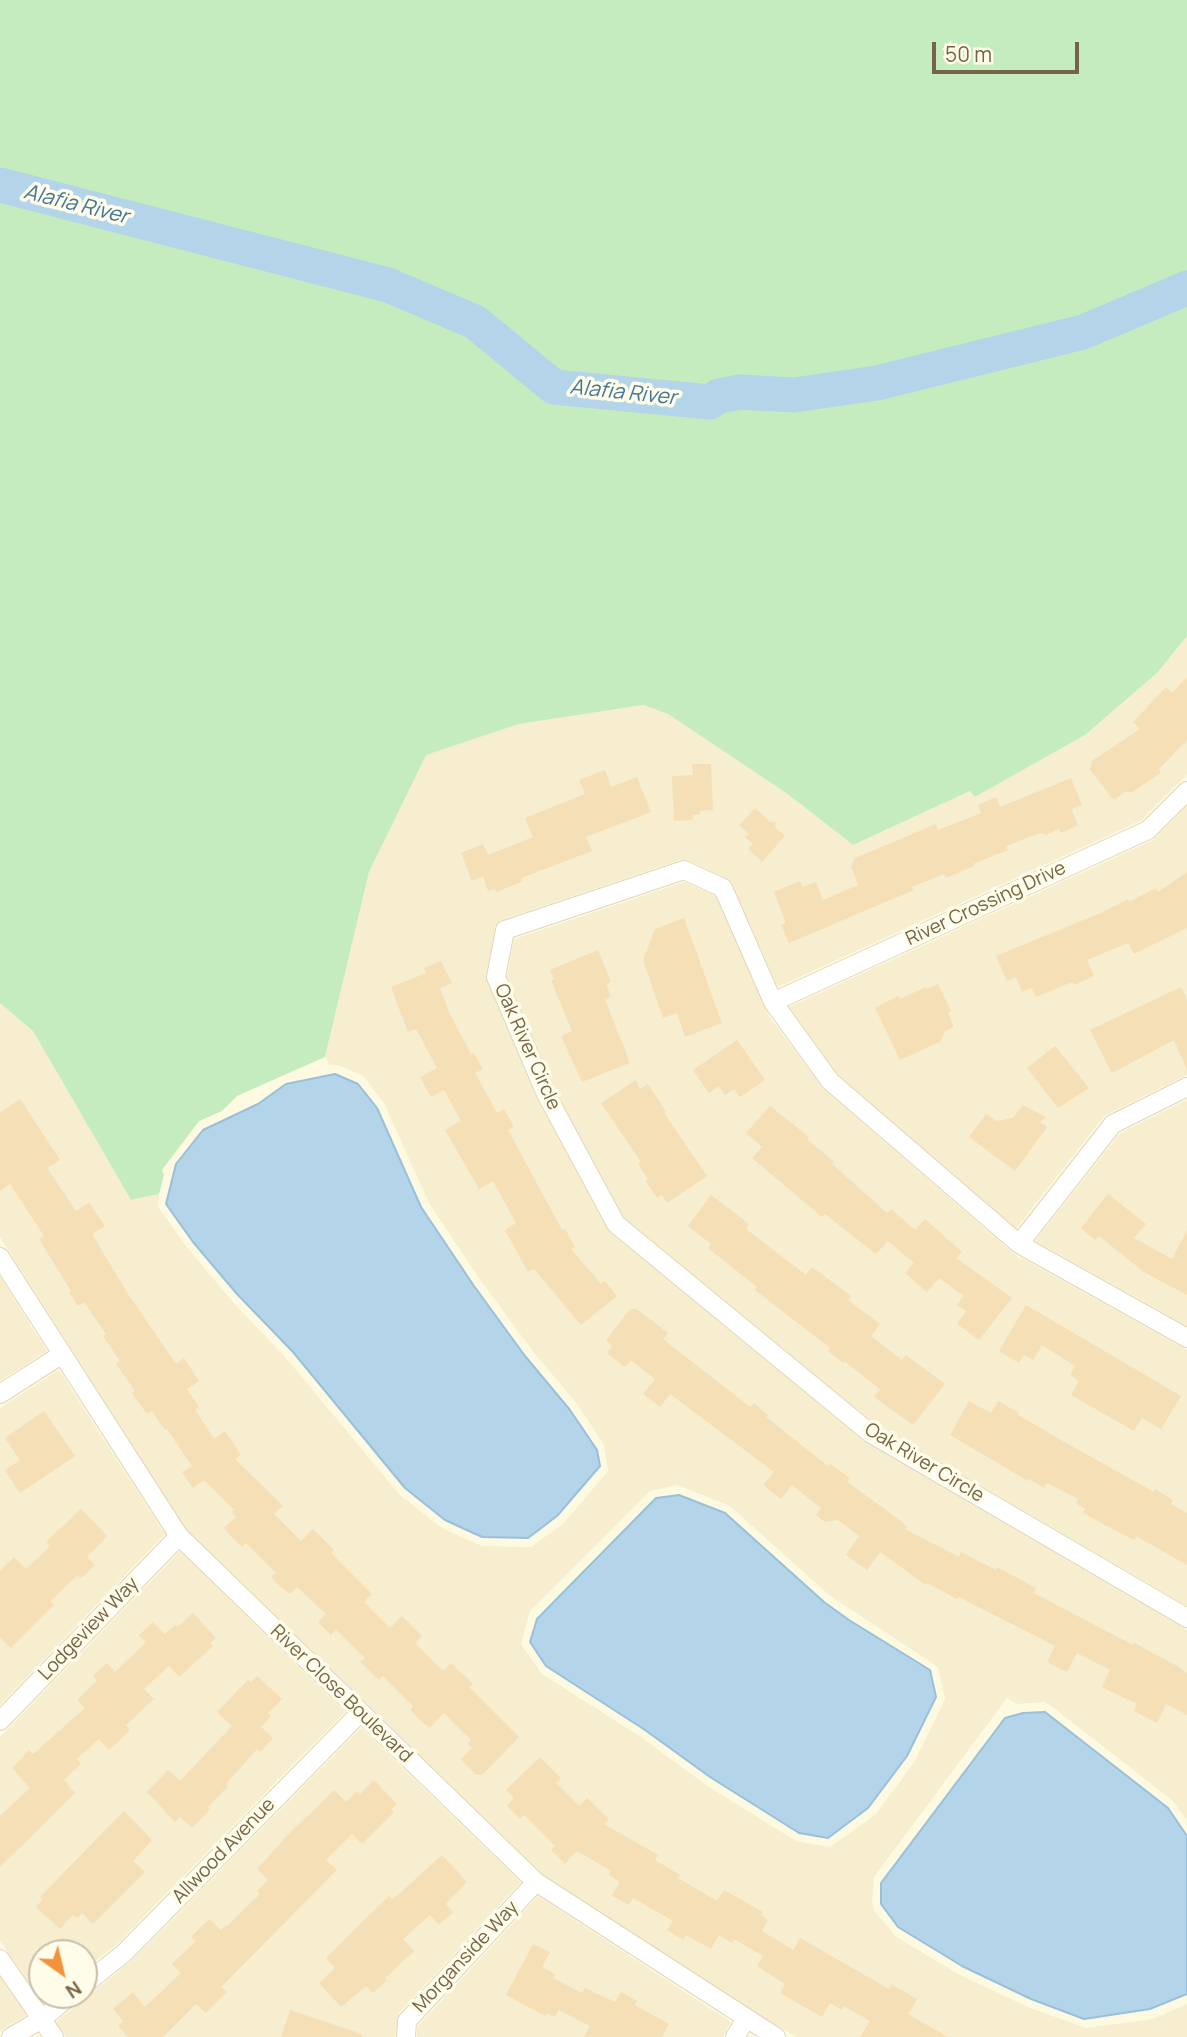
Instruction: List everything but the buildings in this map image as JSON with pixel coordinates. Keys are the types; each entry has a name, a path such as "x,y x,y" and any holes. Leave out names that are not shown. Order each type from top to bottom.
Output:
{"street":[{"name":"River Crossing Drive","path":"773,1002 1148,830 1187,791"},
{"name":"Oak River Circle","path":"1187,1338 1018,1244 830,1081 773,1002 723,888 684,870 505,930 496,977 546,1094 615,1224 870,1433 1187,1618"},
{"path":"1018,1244 1113,1124 1187,1087"},
{"name":"River Close Boulevard","path":"0,1257 178,1536 536,1882 776,2037"},
{"path":"0,1394 61,1355"},
{"name":"Lodgeview Way","path":"0,1721 178,1536"},
{"name":"Allwood Avenue","path":"98,1974 124,1953 360,1713"},
{"name":"Morganside Way","path":"406,2037 407,2021 536,1882"},
{"path":"0,1959 54,2037"},
{"path":"11,2037 54,2009"},
{"path":"736,2037 746,2019"}],"shaded area":[{"path":"1187,636 1187,775 1142,820 778,987 732,885 726,878 687,860 680,860 501,920 495,927 487,980 537,1099 610,1232 864,1441 1187,1630 1187,1821 1173,1801 1050,1705 1044,1702 1017,1704 1007,1698 874,1877 872,1903 874,1910 895,1936 958,1974 1028,2007 1086,2028 1153,2019 1187,2004 1187,2037 796,2037 750,2010 542,1874 186,1529 0,1237 0,1003 33,1031 131,1200 159,1194 158,1207 187,1247 231,1300 286,1358 400,1495 442,1528 482,1546 531,1547 563,1524 608,1471 604,1445 577,1404 532,1350 481,1281 429,1203 384,1103 363,1076 338,1065 330,1065 325,1057 369,872 425,755 519,724 643,705 668,714 789,795 853,845 970,791 975,797 1085,735 1157,673","holes":["677,1485 730,1506 829,1595 938,1667 945,1699 915,1761 875,1815 830,1847 796,1841 706,1785 641,1737 542,1674 521,1644 530,1611 650,1491"]},
{"path":"1187,806 1187,1075 1104,1116 1016,1229 837,1074 789,1007 1153,840"},
{"path":"684,882 716,896 769,1016 824,1089 1020,1259 1187,1350 1187,1606 875,1424 623,1217 555,1090 507,977 514,939"},
{"path":"1187,1100 1187,1326 1035,1241 1120,1133"},
{"path":"0,1276 47,1351 0,1381"},
{"path":"59,1370 165,1534 0,1705 0,1408"},
{"path":"180,1551 345,1712 117,1944 98,1959 98,1939 28,1939 28,1981 0,1941 0,1737"},
{"path":"361,1728 521,1882 399,2013 395,2037 66,2037 56,2022 72,2009 98,2009 98,1988 131,1961"},
{"path":"538,1896 731,2022 723,2037 417,2037 417,2027"},
{"path":"0,1976 27,2015 0,2031"}],"green space":[{"path":"0,0 1187,0 1187,636 1157,673 1085,735 975,797 970,791 853,845 789,795 668,714 643,705 519,724 426,755 369,872 325,1057 237,1096 222,1111 199,1121 162,1170 164,1175 159,1194 131,1200 33,1031 0,1003"}],"water":[{"path":"335,1074 358,1084 377,1108 421,1207 474,1286 525,1356 570,1410 597,1450 600,1466 557,1516 528,1538 482,1537 445,1520 405,1488 293,1352 237,1294 193,1242 166,1204 176,1164 203,1130 258,1104 286,1084"},
{"path":"679,1495 725,1513 824,1602 930,1670 936,1697 907,1756 868,1808 828,1838 799,1833 710,1777 645,1730 546,1666 530,1642 537,1619 656,1498"},
{"path":"1045,1712 1168,1808 1187,1836 1187,1994 1150,2009 1084,2019 1031,1999 962,1966 898,1927 881,1904 881,1883 1005,1718 1023,1713"}],"waterway":[{"name":"Alafia River","path":"0,185 388,285 475,322 554,387 710,402 719,396 740,392 794,395 877,383 1083,332 1187,288"}]}
